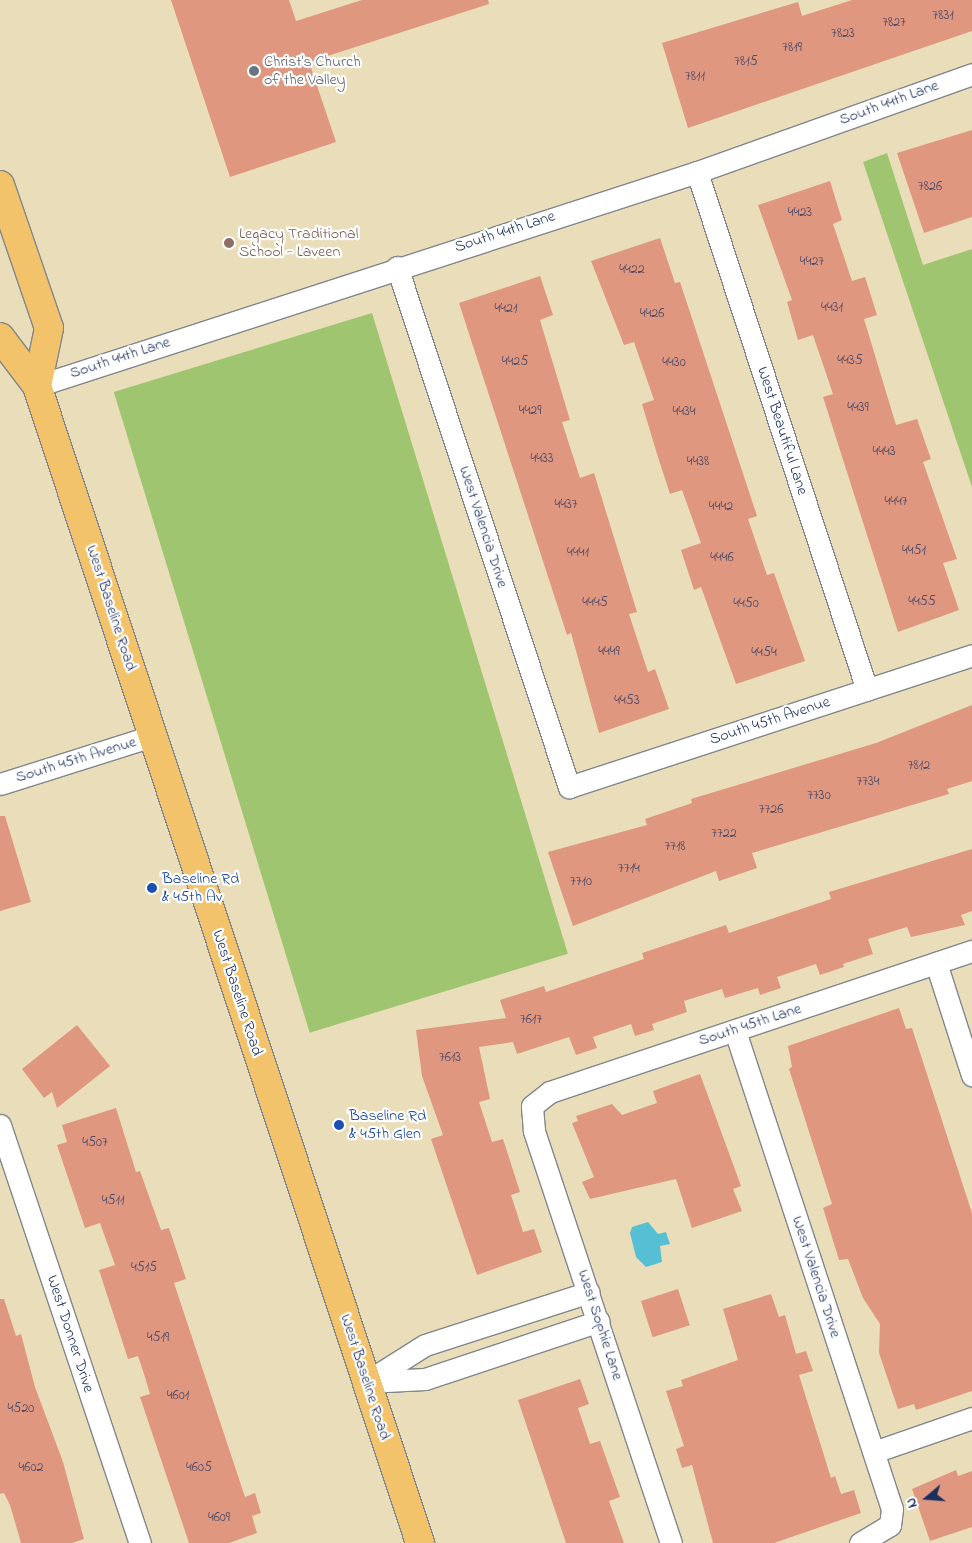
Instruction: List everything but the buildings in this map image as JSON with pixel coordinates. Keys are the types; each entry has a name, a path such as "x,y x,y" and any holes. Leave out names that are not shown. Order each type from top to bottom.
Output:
{"main road":[{"name":"West Baseline Road","path":"0,185 48,328 37,386"},
{"name":"West Baseline Road","path":"0,337 37,386 420,1543"}],"street":[{"name":"South 44th Lane","path":"37,386 397,267 697,172 972,74"},
{"name":"West Beautiful Lane","path":"697,172 867,690"},
{"name":"West Valencia Drive","path":"397,267 569,787"},
{"name":"South 45th Avenue","path":"569,787 972,655"},
{"name":"South 45th Avenue","path":"0,784 152,736"},
{"name":"South 45th Lane","path":"532,1106 550,1092 972,951"},
{"path":"936,963 972,1075"},
{"name":"West Valencia Drive","path":"735,1030 892,1509 890,1525 860,1543"},
{"name":"West Sophie Lane","path":"532,1106 534,1130 599,1321 671,1543"},
{"name":"West Donner Drive","path":"0,1125 140,1543"},
{"path":"367,1382 417,1349 589,1292"},
{"path":"367,1382 425,1379 599,1321"},
{"path":"498,1322 507,1352"},
{"path":"874,1452 972,1418"}],"green space":[{"path":"887,153 923,265 972,249 972,487 863,162"},
{"path":"372,313 568,954 310,1033 114,392"}],"water":[{"path":"648,1222 658,1234 666,1232 670,1244 660,1246 662,1262 646,1267 636,1257 630,1233 632,1227"}],"place":[{"name":"Christ's Church of the Valley","path":"254,71"},
{"name":"Legacy Traditional School - Laveen","path":"229,243"},
{"name":"Baseline Rd & 45th Av","path":"152,888"},
{"name":"Baseline Rd & 45th Glen","path":"339,1125"}]}
